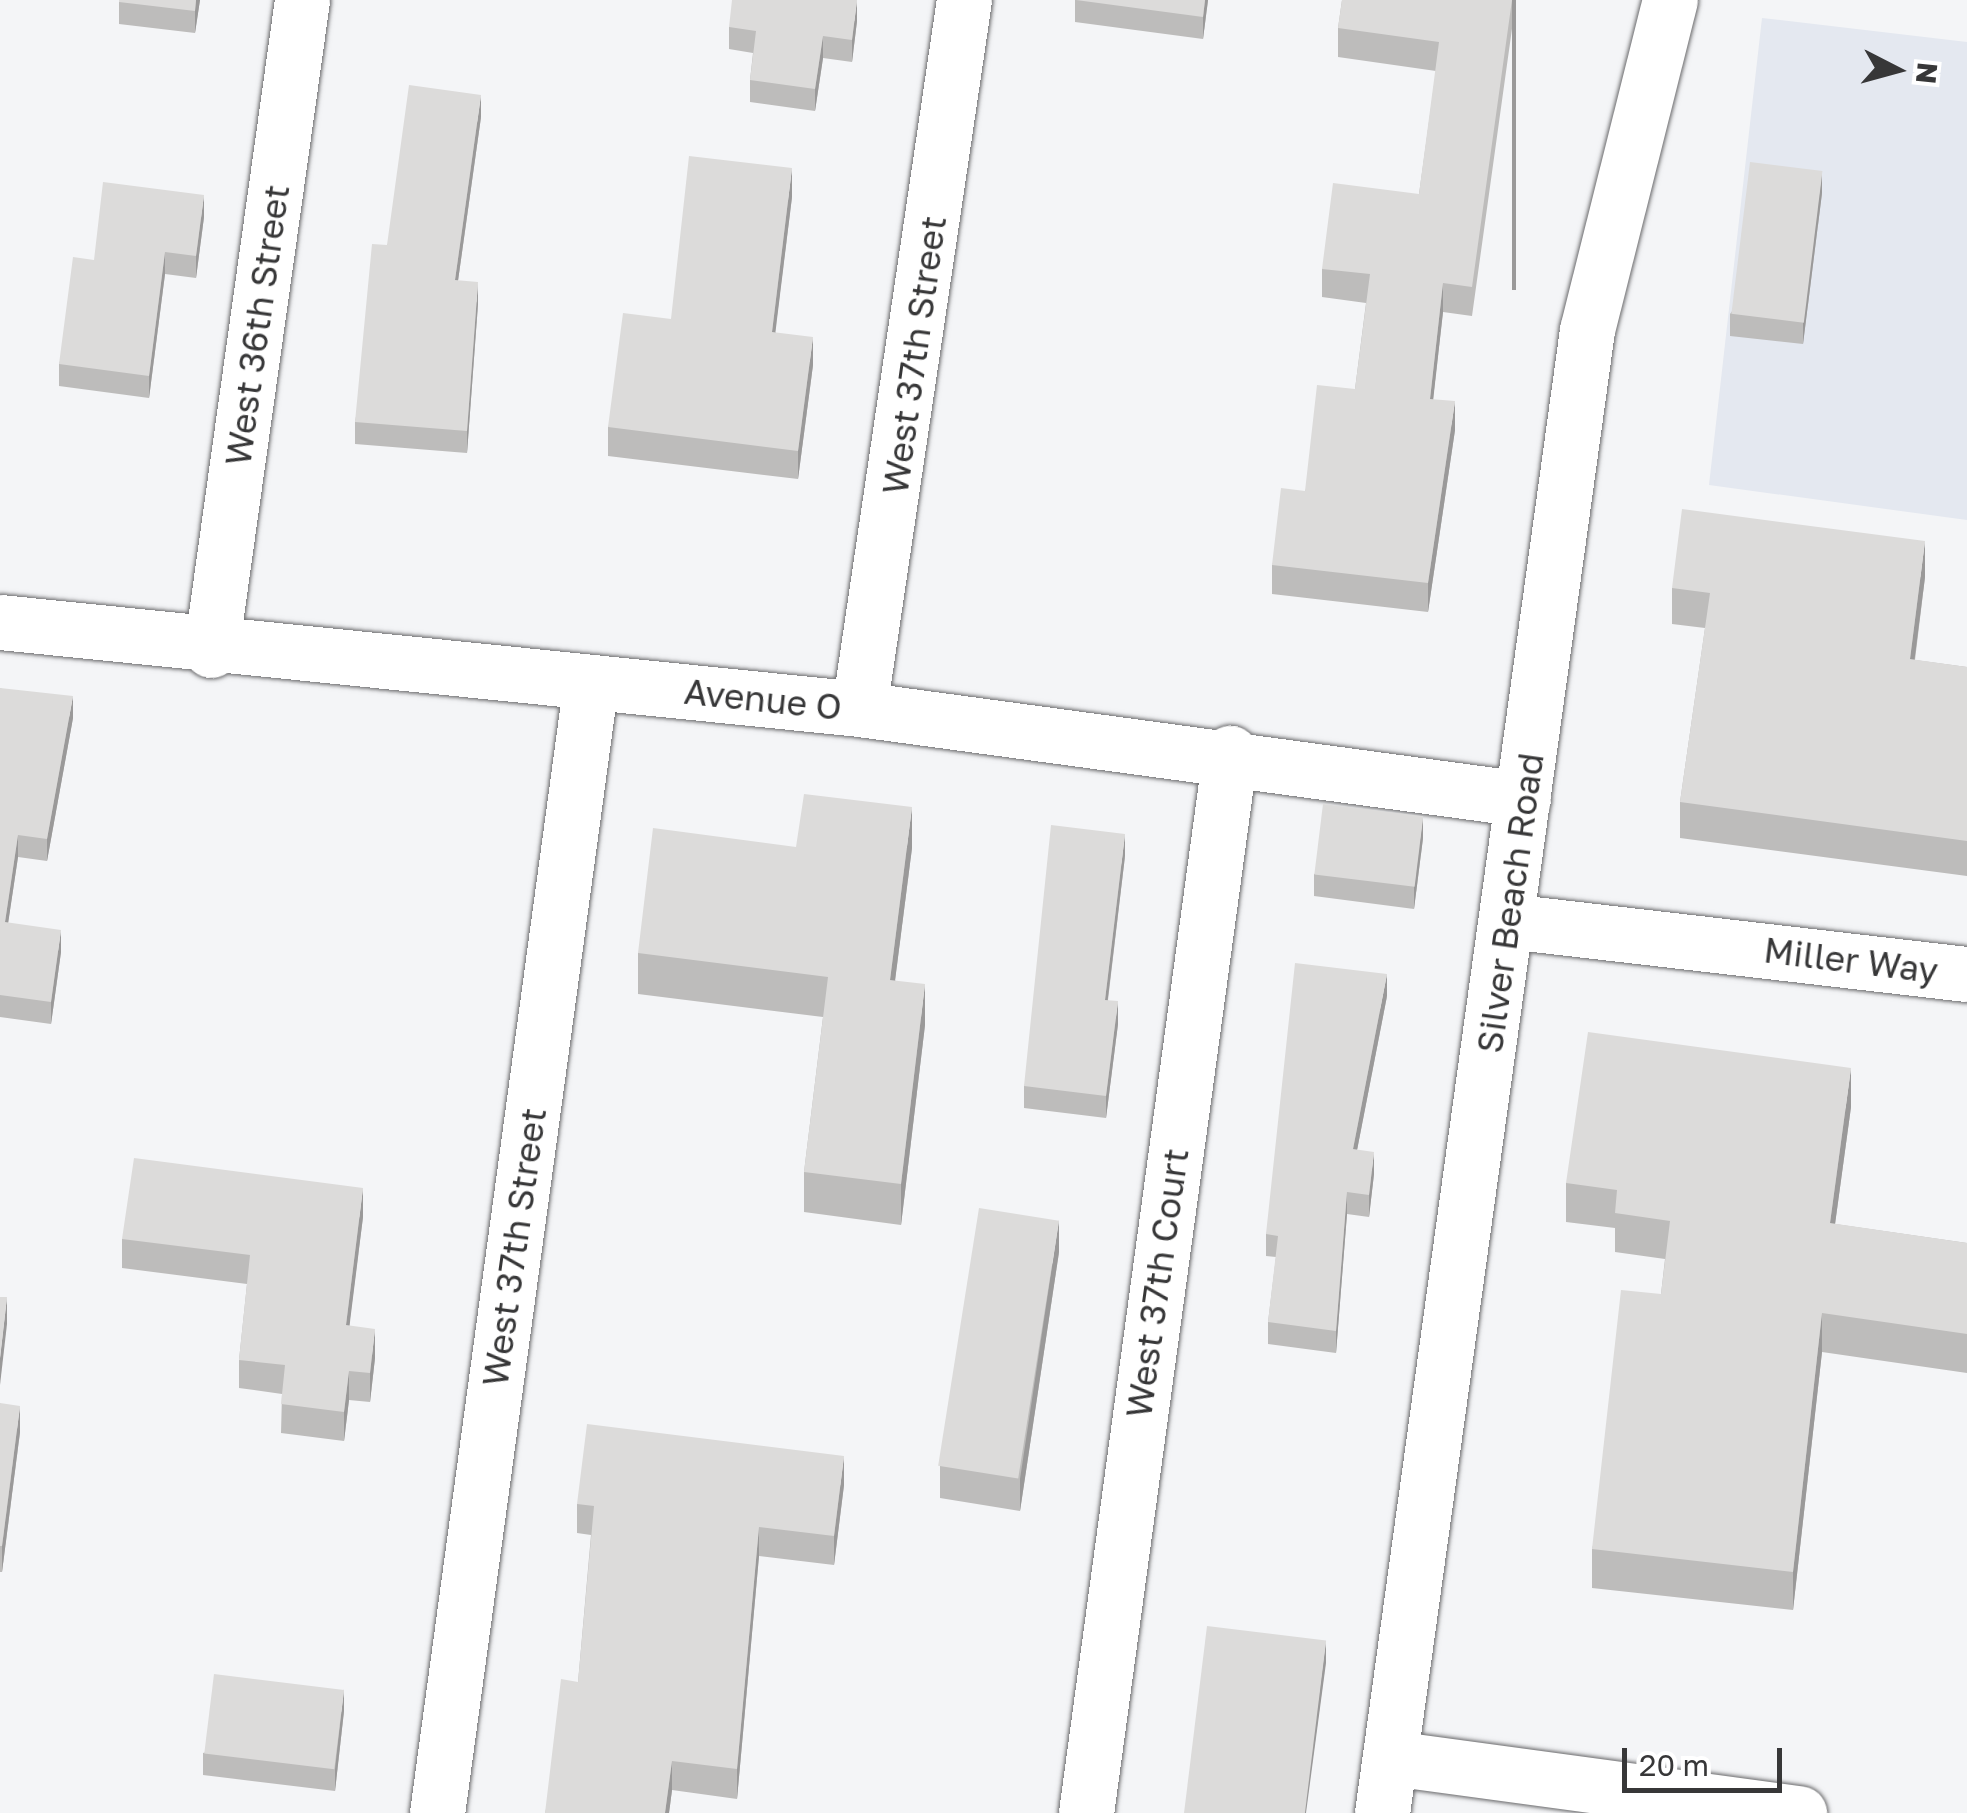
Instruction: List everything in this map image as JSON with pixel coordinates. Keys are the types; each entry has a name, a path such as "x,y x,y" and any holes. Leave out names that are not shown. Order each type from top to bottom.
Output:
{"street":[{"name":"West 36th Street","path":"212,650 302,0"},
{"name":"West 37th Street","path":"859,708 964,0"},
{"name":"Silver Beach Road","path":"1382,1813 1587,330 1670,0"},
{"name":"Avenue O","path":"0,622 212,650 859,708 1230,753 1523,799"},
{"name":"West 37th Street","path":"437,1813 590,682"},
{"name":"West 37th Court","path":"1086,1813 1230,753"},
{"name":"Miller Way","path":"1508,920 1967,974"},
{"path":"1391,1758 1799,1813"}],"shaded area":[{"path":"1762,18 1967,42 1967,520 1709,485"}],"building":[{"path":"119,0 196,0 195,11"},
{"path":"732,0 857,0 852,40 823,36 815,89 750,80 756,31 729,27"},
{"path":"1076,0 1205,0 1203,17"},
{"path":"1342,0 1512,0 1472,287 1443,283 1430,399 1455,401 1428,583 1272,565 1281,488 1305,491 1317,385 1355,389 1370,274 1322,269 1333,183 1419,194 1439,42 1338,28"},
{"path":"409,85 481,95 455,280 478,282 467,431 355,422 372,244 387,245"},
{"path":"689,156 792,168 772,332 813,337 798,451 608,427 623,313 671,319"},
{"path":"1750,162 1822,171 1804,323 1731,314"},
{"path":"103,182 204,195 196,256 165,252 149,376 59,364 73,257 94,260"},
{"path":"1682,509 1925,541 1910,659 1967,667 1967,841 1680,802 1710,593 1672,588"},
{"path":"0,688 73,696 47,839 18,835 5,922 61,930 51,1002 0,995"},
{"path":"804,794 912,807 890,980 925,984 901,1184 804,1172 828,977 638,953 653,828 796,847"},
{"path":"1323,804 1423,816 1415,887 1314,874"},
{"path":"1051,825 1125,834 1105,1000 1118,1001 1106,1096 1024,1086"},
{"path":"1295,963 1387,974 1353,1149 1374,1152 1369,1195 1347,1192 1336,1331 1268,1322 1278,1236 1266,1234"},
{"path":"1588,1032 1851,1068 1830,1223 1967,1243 1967,1334 1822,1313 1793,1572 1592,1549 1621,1290 1661,1294 1670,1221 1615,1213 1617,1190 1566,1183"},
{"path":"134,1158 363,1188 346,1325 375,1329 370,1373 349,1371 344,1412 281,1404 285,1365 239,1360 250,1255 122,1239"},
{"path":"979,1208 1059,1221 1018,1478 938,1466"},
{"path":"0,1297 7,1297 0,1358"},
{"path":"0,1403 20,1406 2,1546 0,1546"},
{"path":"587,1424 844,1456 834,1536 759,1527 737,1769 672,1761 665,1813 545,1813 561,1679 578,1682 594,1506 577,1504"},
{"path":"1207,1626 1326,1641 1305,1813 1184,1813"},
{"path":"214,1674 344,1690 334,1769 204,1753"}]}
